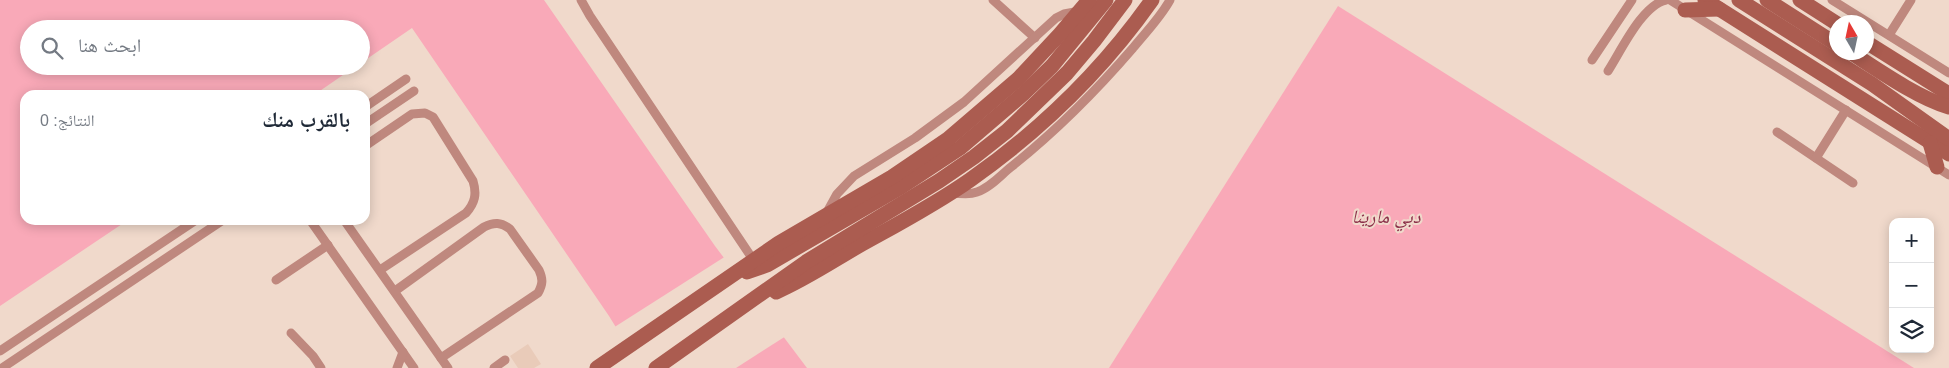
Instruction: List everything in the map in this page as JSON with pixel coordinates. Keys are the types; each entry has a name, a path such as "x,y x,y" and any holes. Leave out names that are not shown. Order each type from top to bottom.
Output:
{"street":[{"path":"738,273 756,270 767,265 901,187 960,148 1023,94 1052,66 1106,0"},
{"path":"656,368 806,262 939,181 974,157 1007,131 1067,73 1125,0"},
{"path":"758,297 782,290 951,192 1008,152 1059,108 1106,60 1152,0"},
{"path":"1705,0 1949,154"},
{"path":"1739,0 1872,84 1949,139"},
{"path":"1767,0 1829,40"},
{"path":"1800,0 1829,19"},
{"path":"597,368 738,273 779,243 920,159 972,120 1024,74 1084,5"},
{"path":"1685,10 1720,9"},
{"path":"1874,47 1949,94"},
{"path":"1863,60 1900,83 1949,107"},
{"path":"1930,143 1943,171"}],"lane":[{"path":"581,0 754,261"},
{"path":"993,0 1035,38"},
{"path":"951,192 970,194 978,192 986,188 1023,158 1062,123 1108,77 1157,19 1170,0"},
{"path":"1592,60 1632,0"},
{"path":"1608,71 1646,12 1656,4 1668,0 1943,171"},
{"path":"1832,0 1949,73"},
{"path":"1889,35 1911,0"},
{"path":"826,214 837,194 854,176 946,116 988,82 1056,18 1084,5"},
{"path":"370,104 406,79"},
{"path":"370,121 414,91"},
{"path":"1816,158 1846,110"},
{"path":"370,143 412,114 426,113 433,117 473,181 475,188 474,202 466,213 380,270"},
{"path":"1777,132 1853,183"},
{"path":"395,291 490,224 497,223 510,229 529,256 542,278 542,286 538,293 441,358"},
{"path":"0,351 189,225"},
{"path":"2,368 216,225"},
{"path":"314,225 412,367"},
{"path":"348,225 448,368"},
{"path":"276,280 328,245"},
{"path":"291,333 306,348 321,368"},
{"path":"398,368 402,352"},
{"path":"494,368 505,360"}],"shaded area":[{"path":"528,344 541,364 534,368 518,368 510,356"}],"water":[{"path":"0,0 544,0 715,246 807,368 641,368 609,316 412,28 370,57 370,20 20,20 20,75 343,75 321,90 20,90 20,225 121,225 0,306"},
{"name":"دبي مارينا","path":"1338,6 1914,368 1109,368"}],"pier":[{"path":"726,256 786,336 736,368 638,368 613,328"}]}
